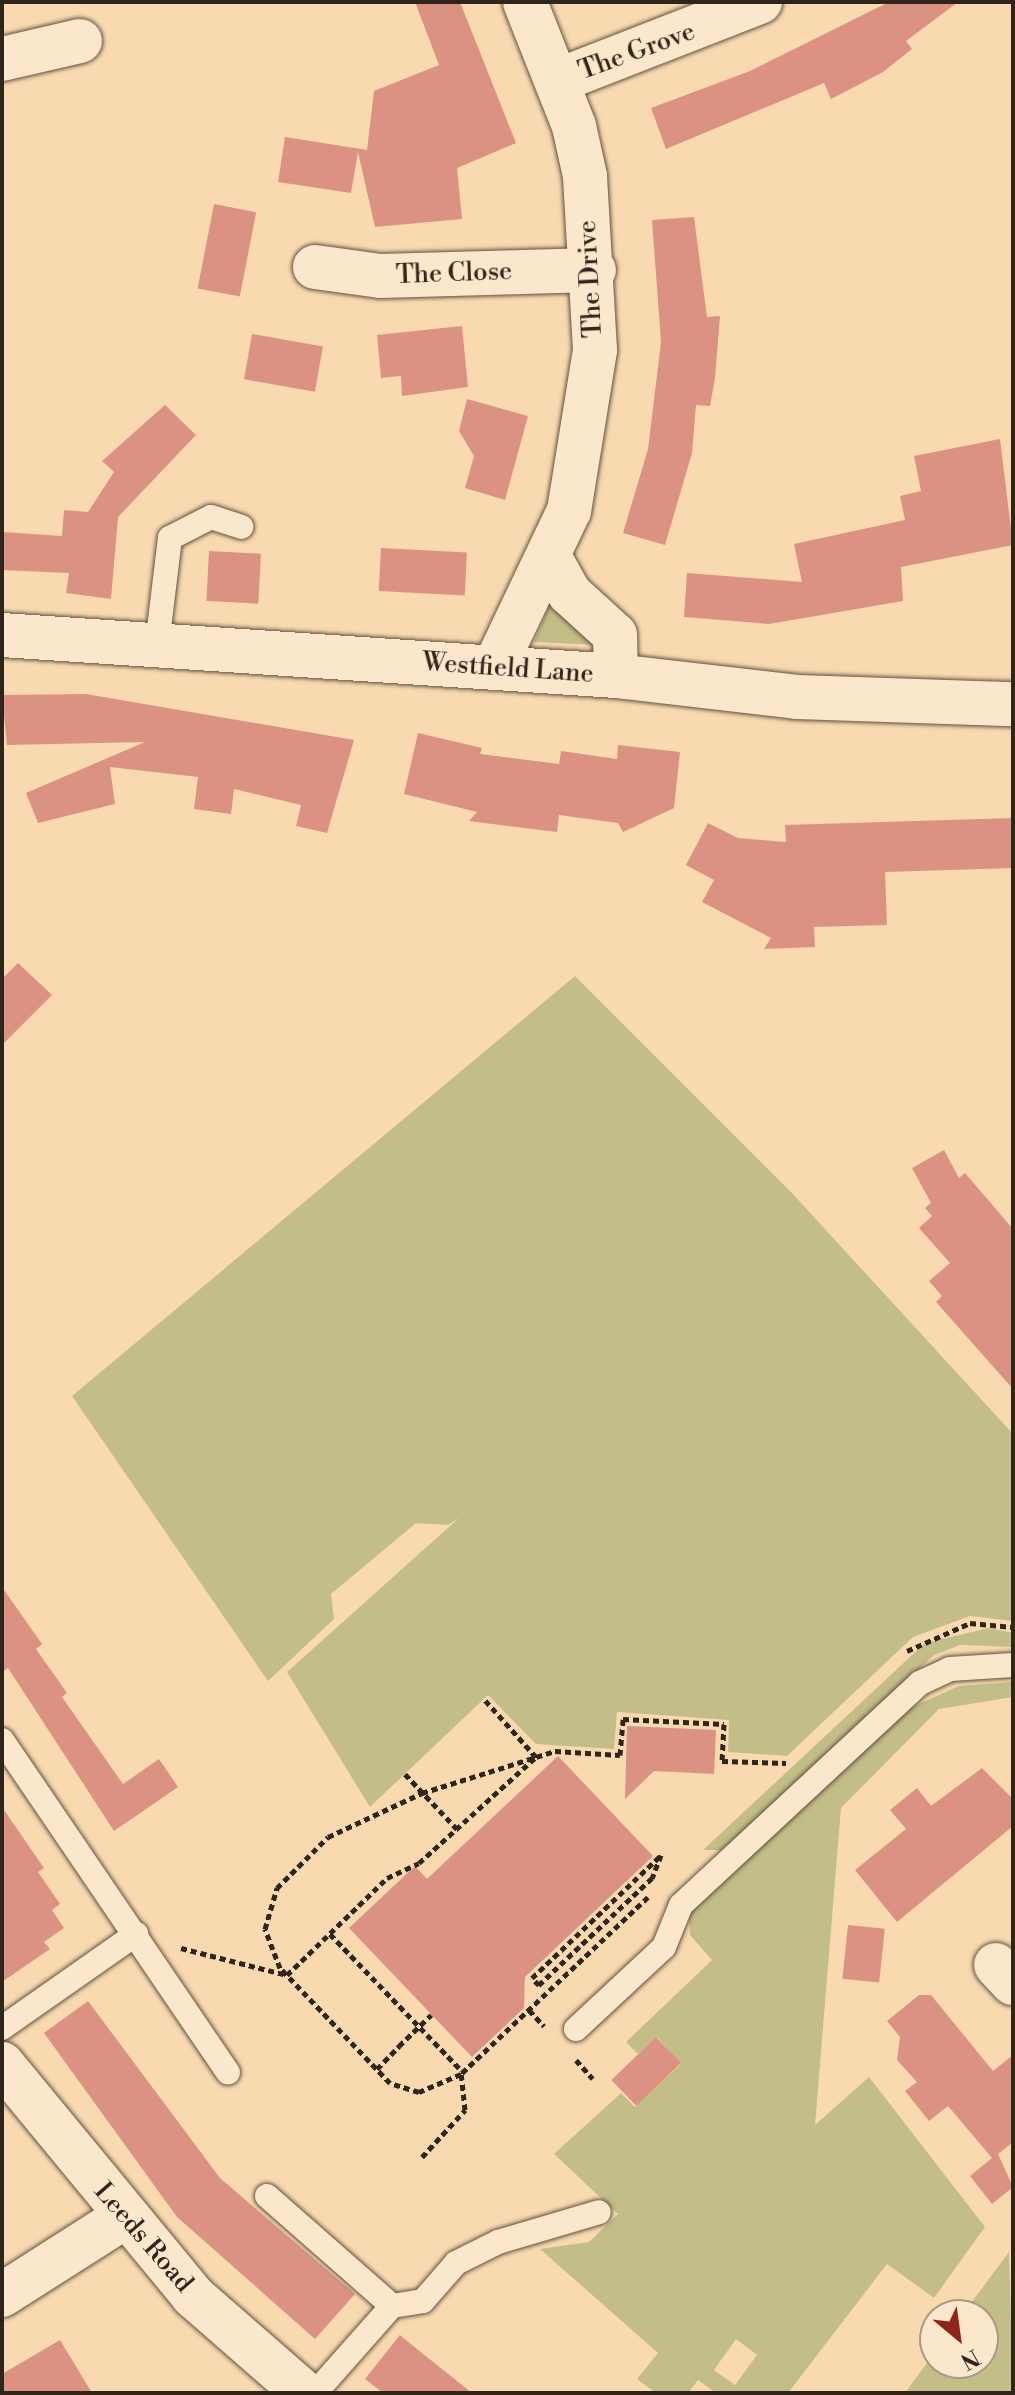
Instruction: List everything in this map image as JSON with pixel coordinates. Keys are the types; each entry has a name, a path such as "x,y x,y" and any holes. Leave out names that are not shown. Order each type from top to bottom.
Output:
{"street":[{"name":"The Drive","path":"494,668 551,560 590,400 594,270 585,176 557,81 525,2"},
{"name":"The Grove","path":"557,81 760,2"},
{"path":"2,59 80,41"},
{"name":"The Close","path":"315,267 380,276 594,270"},
{"path":"551,560 569,593 615,635 616,676"},
{"name":"Westfield Lane","path":"2,635 616,676 797,697 1013,704"},
{"name":"Leeds Road","path":"2,2064 123,2218 193,2296 304,2393"},
{"path":"2,2295 123,2218"}],"lane":[{"path":"157,645 170,538 211,517 241,527"},
{"path":"576,2029 664,1947 681,1905 920,1683 950,1669 1013,1665"},
{"path":"2,1740 228,2072"},
{"path":"2,2028 142,1943"},
{"path":"267,2196 392,2306"},
{"path":"315,2393 392,2306 423,2301 456,2263 498,2242 599,2212"}],"path":[{"path":"894,1662 942,1629 970,1623 1013,1627"},
{"path":"483,1698 536,1757"},
{"path":"666,1880 462,2073 419,2092 390,2083 287,1975 265,1929 277,1888 328,1837 422,1793 536,1757 620,1755 623,1719 724,1724 722,1761 787,1763"},
{"path":"776,1774 798,1753"},
{"path":"287,1975 387,1878 419,1863 536,1757"},
{"path":"405,1774 457,1829"},
{"path":"661,1855 659,1870 624,1903 539,1985 532,1978 661,1855"},
{"path":"624,1903 632,1912"},
{"path":"330,1934 462,2073 465,2110 422,2157"},
{"path":"142,1943 210,1950 287,1975"},
{"path":"377,2069 431,2015"}],"shaded area":[{"path":"549,607 586,628 599,645 534,642"},
{"path":"575,976 791,1192 1013,1434 1013,1621 970,1616 913,1637 787,1756 728,1752 729,1720 617,1712 614,1749 536,1744 488,1695 370,1807 287,1672 459,1518 448,1525 416,1523 331,1594 334,1619 268,1681 72,1396"},
{"path":"989,1628 1013,1633 1013,1647 960,1645 934,1655 724,1850 703,1850 925,1643"},
{"path":"1013,1682 1013,1697 939,1709 841,1808 815,2125 869,2077 985,2227 934,2298 887,2264 788,2393 716,2393 698,2380 688,2393 656,2393 637,2379 658,2353 540,2249 589,2242 618,2214 554,2154 621,2093 635,2107 681,2064 657,2037 638,2054 626,2042 712,1960 690,1935 689,1914 901,1712 959,1686","holes":["736,2339 757,2355 735,2385 714,2370"]},
{"path":"1009,2252 1013,2393 905,2393 919,2374 919,2379 999,2379 999,2299 974,2299"}],"building":[{"path":"415,2 460,2 516,143 457,168 462,219 375,227 358,152 351,193 278,182 285,137 367,150 374,91 439,65"},
{"path":"889,2 958,2 906,41 912,49 883,72 831,99 824,83 666,149 651,108 750,71"},
{"path":"214,204 256,212 240,297 198,288"},
{"path":"694,217 707,317 720,316 715,378 710,406 696,405 692,453 665,545 623,533 648,449 661,342 652,220"},
{"path":"462,326 468,387 402,396 401,376 381,378 377,335"},
{"path":"252,334 323,347 315,392 244,379"},
{"path":"467,399 528,416 505,500 465,488 474,456 459,431"},
{"path":"165,405 196,435 118,517 111,599 66,593 69,573 2,570 2,532 62,536 64,510 88,512 114,472 102,461"},
{"path":"1000,439 1013,545 901,567 903,601 769,624 684,617 687,573 802,582 794,544 905,520 900,496 921,491 914,456"},
{"path":"381,548 467,553 465,595 379,591"},
{"path":"209,551 261,554 258,604 206,601"},
{"path":"86,694 354,740 327,833 296,826 301,805 234,789 231,814 194,809 198,777 110,767 115,804 38,823 26,793 145,742 7,745 2,695"},
{"path":"418,733 482,748 480,754 559,764 561,751 617,759 618,745 680,752 674,808 623,832 618,823 559,815 557,832 469,821 477,812 404,794"},
{"path":"1013,818 1013,868 885,872 887,925 814,927 815,947 764,949 771,938 702,902 714,880 686,865 708,823 738,838 786,842 785,825"},
{"path":"18,963 52,995 2,1045 2,979"},
{"path":"944,1150 959,1178 965,1173 1013,1229 1013,1389 936,1302 942,1296 929,1281 950,1263 919,1228 932,1216 925,1208 931,1203 912,1168"},
{"path":"2,1587 42,1644 36,1649 67,1693 62,1697 123,1784 159,1759 178,1787 114,1831 8,1668 2,1672"},
{"path":"627,1726 716,1730 714,1774 654,1771 625,1799"},
{"path":"558,1756 653,1856 525,1977 524,2008 472,2057 349,1928 415,1866 427,1879"},
{"path":"982,1768 1013,1799 1013,1826 897,1922 855,1870 906,1829 890,1810 917,1788 931,1806"},
{"path":"2,1807 44,1868 38,1872 60,1904 52,1910 64,1928 44,1942 50,1949 2,1982"},
{"path":"848,1925 885,1929 879,1983 842,1979"},
{"path":"919,1995 931,1995 993,2071 1013,2055 1013,2142 998,2154 1013,2187 992,2204 970,2176 992,2158 948,2106 929,2121 905,2091 917,2082 897,2060 900,2037 887,2021"},
{"path":"88,2001 220,2178 355,2294 315,2339 177,2217 44,2033"},
{"path":"656,2037 681,2063 636,2106 611,2080"},
{"path":"400,2335 472,2393 383,2393 365,2379"},
{"path":"60,2340 92,2393 2,2393 2,2374"}]}
